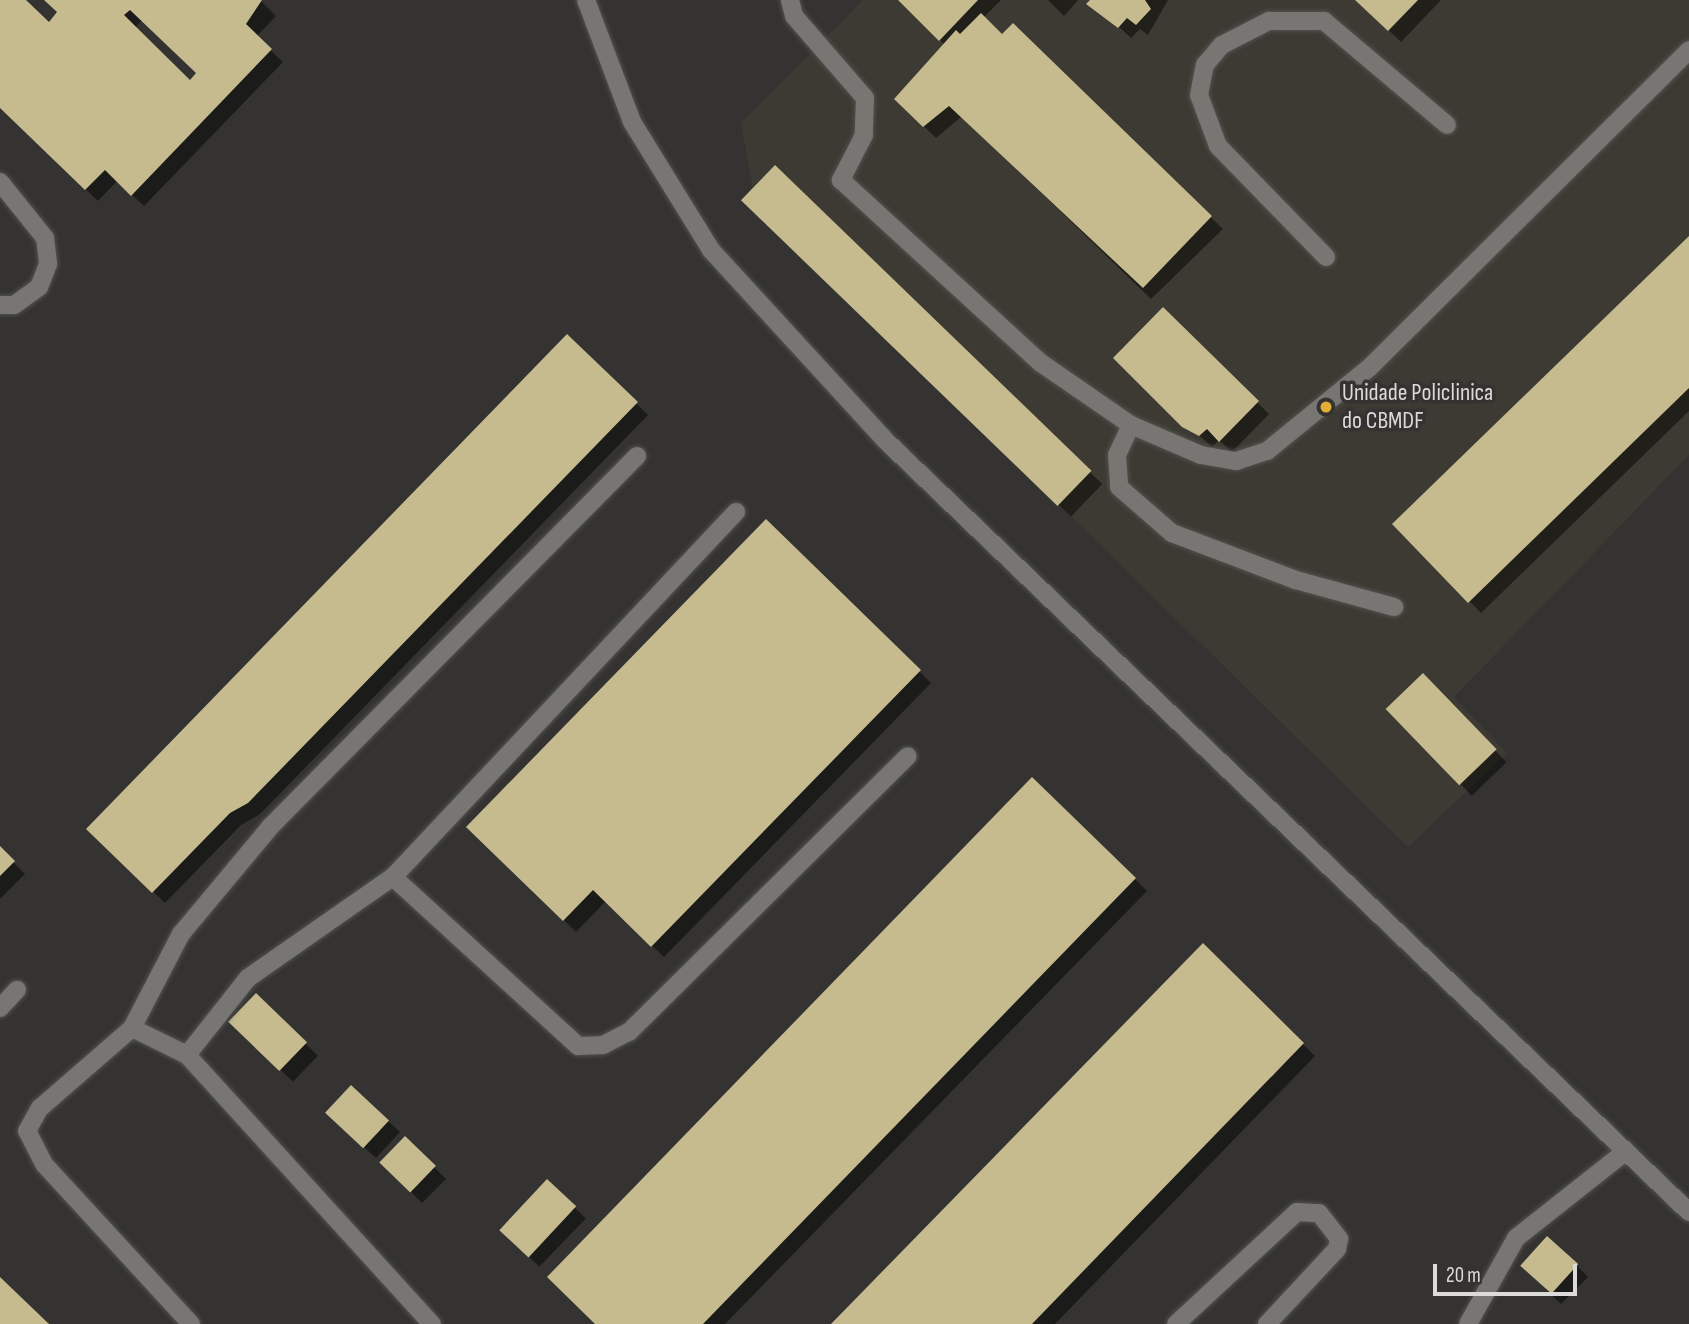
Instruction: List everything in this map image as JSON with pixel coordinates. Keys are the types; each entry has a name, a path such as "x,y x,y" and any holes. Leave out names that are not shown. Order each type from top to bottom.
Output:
{"lane":[{"path":"586,0 632,122 710,250 884,439 1689,1212"},
{"path":"790,0 794,16 865,98 864,135 841,180 1041,363 1131,425 1216,458 1236,461 1267,451 1370,367 1689,50"},
{"path":"1326,257 1218,146 1199,95 1205,65 1222,45 1269,21 1324,21 1447,125"},
{"path":"0,182 45,238 48,264 38,287 14,305 0,305"},
{"path":"1131,425 1117,455 1119,486 1172,533 1296,580 1394,607"},
{"path":"191,1324 44,1164 27,1131 40,1108 132,1028 181,934 270,827 637,456"},
{"path":"187,1055 248,978 393,877 736,512"},
{"path":"393,877 578,1046 603,1045 629,1032 908,756"},
{"path":"0,1008 17,990"},
{"path":"132,1028 187,1055 432,1324"},
{"path":"1468,1324 1516,1238 1626,1151"},
{"path":"1176,1324 1297,1212 1319,1213 1339,1239 1337,1249 1267,1324"}],"shaded area":[{"name":"Unidade Policlinica do CBMDF","path":"863,0 1689,0 1689,455 1454,697 1507,753 1408,847 756,207 741,123"}],"building":[{"path":"0,0 26,0 49,22 57,12 44,0 262,0 246,24 272,49 131,196 105,170 85,190 0,108","holes":["130,10 196,73 190,80 124,15"]},
{"path":"898,0 978,0 939,41"},
{"path":"1090,0 1145,0 1151,9 1136,25 1127,18 1118,28 1086,4"},
{"path":"1355,0 1418,0 1388,31"},
{"path":"981,13 1002,34 1013,23 1212,216 1143,288 949,106 923,127 894,99 956,30 960,34"},
{"path":"775,165 1092,471 1057,506 741,200"},
{"path":"1689,236 1689,388 1468,603 1392,524"},
{"path":"1163,307 1259,401 1219,442 1207,429 1199,436 1182,427 1113,358"},
{"path":"567,334 638,402 248,803 230,813 152,893 86,829"},
{"path":"766,519 921,670 651,947 593,890 563,921 466,827"},
{"path":"1423,673 1497,749 1459,785 1386,709"},
{"path":"1032,777 1136,878 703,1324 595,1324 547,1277"},
{"path":"0,846 15,861 0,876"},
{"path":"1203,943 1304,1043 1032,1324 831,1324"},
{"path":"256,993 307,1042 279,1071 228,1022"},
{"path":"351,1085 389,1120 363,1148 325,1113"},
{"path":"405,1136 436,1166 410,1192 379,1163"},
{"path":"547,1179 576,1206 529,1257 499,1230"},
{"path":"1547,1236 1578,1264 1551,1294 1520,1266"},
{"path":"0,1277 49,1324 0,1324"}],"place":[{"name":"Unidade Policlinica do CBMDF","path":"1326,407"}]}
